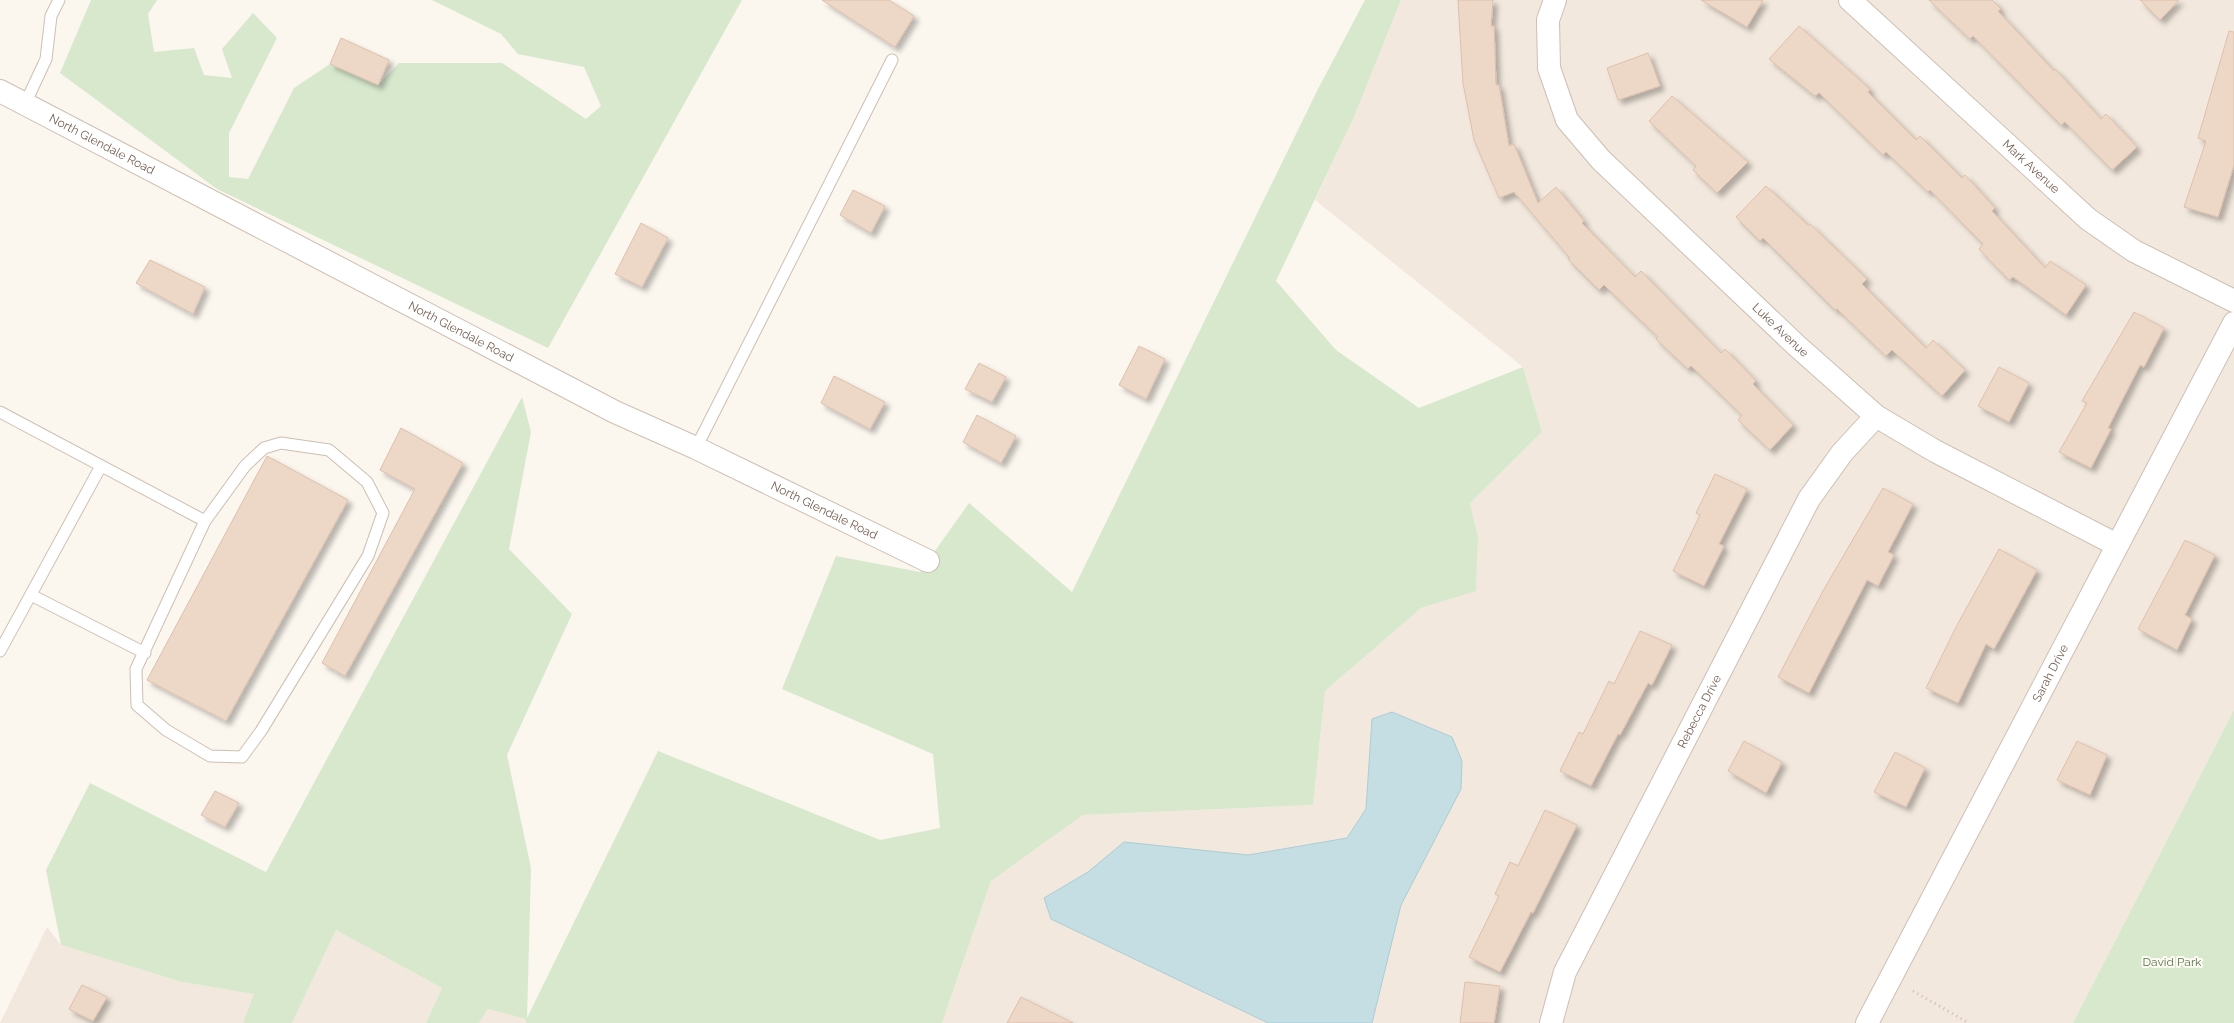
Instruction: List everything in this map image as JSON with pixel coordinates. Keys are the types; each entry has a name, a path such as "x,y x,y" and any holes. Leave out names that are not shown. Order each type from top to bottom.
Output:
{"street":[{"name":"Mark Avenue","path":"1850,0 2088,219 2134,251 2234,301"},
{"name":"Luke Avenue","path":"1552,10 1549,68 1567,120 1601,160 1797,346 1876,416 1935,451 2117,545"},
{"name":"North Glendale Road","path":"0,91 615,412 696,448 928,561"},
{"name":"Sarah Drive","path":"1867,1023 2234,323"},
{"name":"Rebecca Drive","path":"1551,1023 1565,972 1809,499 1842,453 1876,416"}],"lane":[{"path":"25,104 46,59 51,16 59,0"},
{"path":"696,448 892,60"},
{"path":"0,412 205,521"},
{"path":"281,443 329,450 367,482 383,513 368,556 261,731 242,757 210,756 166,730 137,705 136,669 205,521 245,466 264,448 281,443"},
{"path":"0,651 101,466"},
{"path":"31,595 145,652"}],"path":[{"path":"1913,992 1969,1023"}],"shaded area":[{"path":"1401,0 2234,0 2234,710 2073,1023 942,1023 991,881 1083,815 1313,805 1325,691 1421,608 1476,591 1478,537 1470,503 1542,432 1523,367 1315,200 1354,117"},
{"path":"47,927 61,945 182,982 255,994 243,1023 0,1023"},
{"path":"336,930 442,988 426,1023 292,1023"},
{"path":"488,1009 527,1019 526,1023 479,1023"}],"green space":[{"path":"91,0 157,0 148,14 154,52 194,48 204,75 232,78 222,49 253,13 277,38 229,133 229,177 248,179 294,88 330,64 378,85 399,63 502,63 586,119 601,106 584,67 518,54 501,34 432,0 742,0 548,348 217,189 60,73"},
{"path":"1365,0 1401,0 1354,117 1276,281 1336,350 1419,408 1523,367 1542,432 1470,503 1478,537 1476,591 1421,608 1325,691 1313,805 1083,815 991,881 942,1023 526,1023 526,1019 488,1009 479,1023 426,1023 442,988 336,930 292,1023 243,1023 254,994 182,982 61,945 46,870 90,783 266,872 522,397 531,432 509,549 572,614 507,755 531,868 527,1018 658,751 880,840 940,828 933,754 782,689 836,556 920,572 969,503 1072,592 1318,89"},
{"name":"David Park","path":"2234,710 2234,1023 2073,1023"}],"water":[{"path":"1392,712 1452,737 1462,761 1461,789 1401,905 1372,1023 1268,1023 1051,919 1044,898 1088,872 1124,842 1248,855 1347,838 1366,809 1372,719"}],"building":[{"path":"822,0 889,0 914,16 895,47"},
{"path":"1458,0 1493,0 1491,26 1494,26 1496,85 1499,85 1509,146 1514,144 1538,203 1556,187 1584,221 1582,223 1635,277 1641,271 1721,353 1725,349 1756,381 1753,384 1793,425 1770,450 1738,420 1742,415 1691,366 1688,369 1604,285 1599,290 1568,259 1570,258 1514,192 1499,198 1474,140 1463,83"},
{"path":"1701,0 1763,0 1747,27"},
{"path":"1929,0 1992,0 2001,9 1998,11 2101,119 2106,114 2137,147 2112,170 2065,122 2061,125 1973,36 1970,39"},
{"path":"2140,0 2179,0 2160,20"},
{"path":"1799,26 1870,89 1868,92 1916,140 1920,136 1962,178 1965,175 1995,208 1992,211 2045,268 2050,261 2086,285 2066,315 2013,277 2009,280 1979,249 1983,244 1930,190 1928,192 1886,152 1883,155 1819,93 1815,96 1769,59"},
{"path":"2229,31 2234,32 2234,165 2218,217 2184,207 2206,141 2198,138"},
{"path":"341,38 389,60 378,85 330,64"},
{"path":"1648,53 1660,86 1618,100 1607,68"},
{"path":"1672,96 1748,162 1717,193 1693,170 1696,166 1649,121"},
{"path":"1766,186 1808,225 1810,224 1867,279 1862,284 1926,348 1933,340 1965,370 1942,396 1892,350 1886,356 1837,309 1835,310 1763,238 1760,241 1736,217"},
{"path":"853,190 885,206 871,233 840,215"},
{"path":"641,223 668,238 642,287 615,274"},
{"path":"150,260 205,287 193,314 136,283"},
{"path":"2134,312 2164,328 2144,367 2140,365 2108,428 2111,429 2091,468 2059,452 2087,403 2082,401"},
{"path":"1139,346 1165,359 1146,399 1119,385"},
{"path":"979,363 1006,377 992,402 965,389"},
{"path":"1999,367 2029,383 2009,422 1978,406"},
{"path":"834,376 885,402 870,429 821,403"},
{"path":"977,415 1016,436 1001,463 963,442"},
{"path":"401,428 463,463 345,676 322,663 415,489 380,470"},
{"path":"267,456 348,500 226,721 147,680"},
{"path":"1715,474 1747,489 1719,544 1724,546 1704,586 1673,571 1700,515 1696,513"},
{"path":"1883,488 1913,504 1888,552 1894,555 1878,586 1867,580 1809,693 1778,677 1824,589"},
{"path":"2185,540 2215,555 2185,615 2192,619 2177,650 2138,629"},
{"path":"1999,549 2037,570 1994,649 1986,644 1958,703 1926,688 1956,627"},
{"path":"1640,631 1672,645 1652,685 1648,683 1620,735 1618,734 1591,786 1560,771 1579,732 1583,734 1609,681 1614,684"},
{"path":"1744,741 1782,762 1766,793 1728,771"},
{"path":"2077,741 2107,755 2090,795 2057,780"},
{"path":"1895,752 1925,768 1906,807 1874,792"},
{"path":"215,791 239,803 225,827 201,815"},
{"path":"1545,810 1577,825 1533,913 1531,912 1500,972 1469,957 1499,896 1495,894 1510,862 1518,866"},
{"path":"1465,982 1500,986 1494,1023 1460,1023"},
{"path":"82,985 107,997 93,1021 69,1009"},
{"path":"1021,997 1073,1023 1007,1023"}]}
